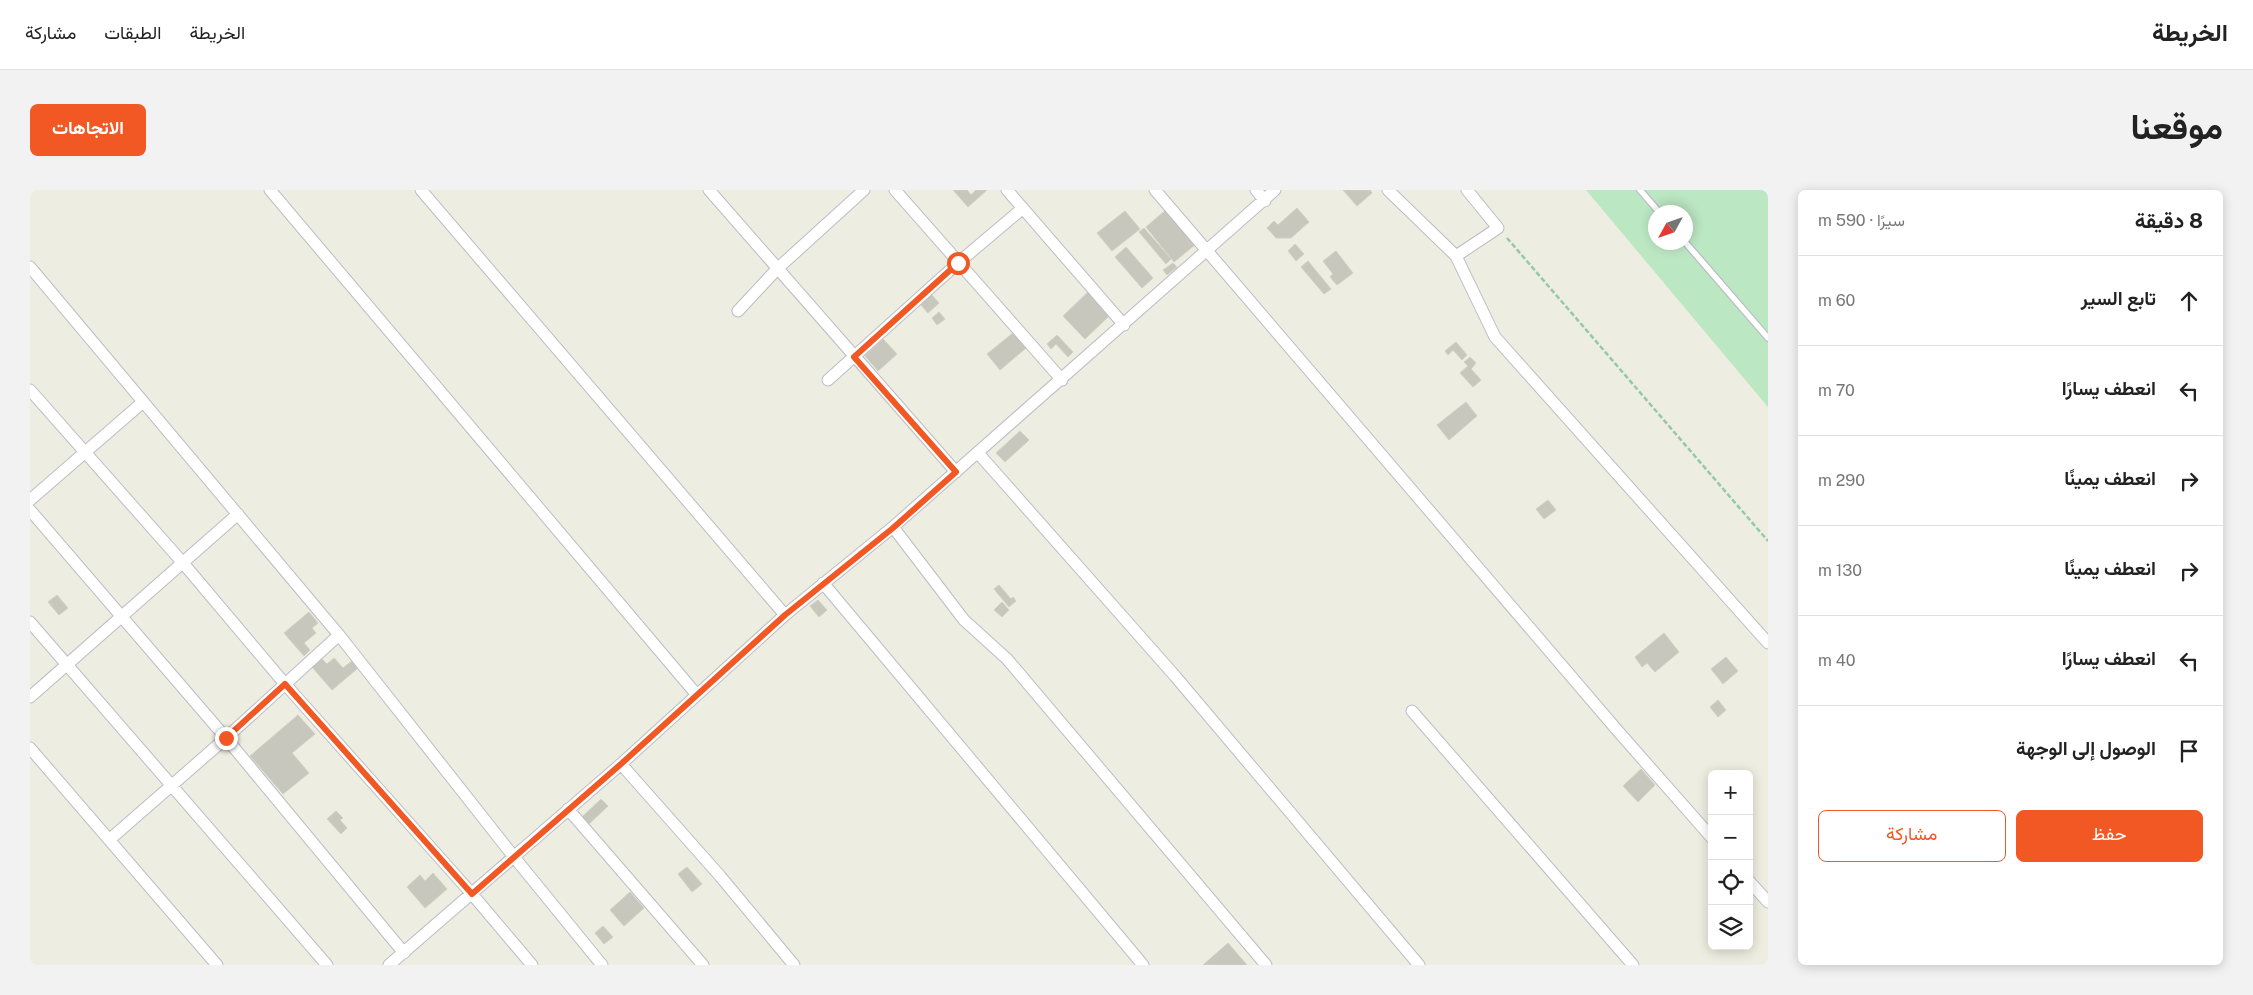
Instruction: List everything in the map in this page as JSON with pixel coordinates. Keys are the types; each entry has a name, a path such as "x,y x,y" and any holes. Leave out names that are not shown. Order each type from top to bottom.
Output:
{"street":[{"path":"270,190 697,695"},
{"path":"421,190 785,615"},
{"path":"709,190 956,472"},
{"path":"738,311 777,269 864,190"},
{"path":"895,190 1062,380"},
{"path":"1008,190 1124,324"},
{"path":"1155,190 1604,715 1708,833"},
{"path":"1256,190 1265,201"},
{"path":"389,965 621,764 785,615 893,528 1208,252 1275,190"},
{"path":"1388,190 1456,256 1495,337 1768,643"},
{"path":"1456,256 1498,228 1467,190"},
{"path":"828,380 958,263 1023,208"},
{"path":"32,272 339,635 514,857 602,965"},
{"path":"30,390 532,965"},
{"path":"30,500 143,402"},
{"path":"978,453 1156,654 1419,965"},
{"path":"30,510 226,738 404,953"},
{"path":"30,697 238,514"},
{"path":"893,528 964,620 1007,658 1266,965"},
{"path":"823,583 1143,965"},
{"path":"30,622 327,965"},
{"path":"109,840 226,738 339,635"},
{"path":"1412,711 1633,965"},
{"path":"30,748 217,965"},
{"path":"621,764 720,876 794,965"},
{"path":"568,809 703,965"},
{"path":"1753,885 1768,902"}],"lane":[{"path":"1640,190 1653,205"},
{"path":"1692,250 1768,338"}],"path":[{"path":"1498,228 1768,541"}],"green space":[{"path":"1586,190 1768,190 1768,407"}],"building":[{"path":"953,190 967,190 971,195 976,190 987,190 968,207"},
{"path":"1343,190 1370,190 1372,193 1357,206"},
{"path":"1297,208 1309,222 1291,238 1276,238 1267,228 1274,221 1278,225"},
{"path":"1167,209 1196,244 1174,262 1146,227"},
{"path":"1125,211 1140,229 1112,251 1097,233"},
{"path":"1144,228 1171,259 1166,264 1139,232"},
{"path":"1295,244 1304,254 1296,261 1288,251"},
{"path":"1126,247 1153,278 1142,288 1115,257"},
{"path":"1336,251 1353,273 1337,285 1330,277 1333,274 1323,261"},
{"path":"1308,261 1331,289 1324,294 1301,267"},
{"path":"1173,263 1177,267 1167,275 1163,270"},
{"path":"1088,292 1110,315 1085,339 1063,316"},
{"path":"931,294 939,303 928,313 920,304"},
{"path":"939,312 945,319 937,325 932,318"},
{"path":"1013,333 1026,348 1000,370 987,354"},
{"path":"1057,335 1073,352 1068,357 1056,344 1051,349 1047,344"},
{"path":"883,339 897,354 878,371 865,356"},
{"path":"1456,342 1467,355 1462,360 1453,350 1448,355 1445,351"},
{"path":"1470,357 1476,363 1471,369 1481,380 1473,387 1460,373 1468,366 1464,362"},
{"path":"1466,402 1477,416 1449,440 1437,425"},
{"path":"1020,431 1029,440 1005,462 996,453"},
{"path":"1548,500 1556,510 1544,519 1536,509"},
{"path":"999,585 1011,599 1013,597 1016,601 1009,607 994,589"},
{"path":"57,595 68,608 59,615 48,602"},
{"path":"818,600 827,610 819,617 810,606"},
{"path":"1002,602 1009,610 1002,617 994,610"},
{"path":"309,612 318,623 312,628 316,633 304,643 310,650 304,656 284,633"},
{"path":"1664,633 1679,652 1655,672 1647,663 1642,667 1635,657"},
{"path":"1726,657 1738,671 1723,684 1711,669"},
{"path":"334,658 343,668 352,661 358,668 332,690 312,667 322,659 327,664"},
{"path":"1718,700 1726,710 1718,717 1710,707"},
{"path":"298,715 315,734 292,753 309,773 283,794 250,756"},
{"path":"1641,769 1655,785 1638,802 1623,786"},
{"path":"601,799 608,806 589,824 582,817"},
{"path":"336,811 343,818 340,820 347,828 341,834 327,819"},
{"path":"687,867 702,884 692,892 678,874"},
{"path":"433,873 447,889 425,908 407,887 420,875 425,881"},
{"path":"630,892 644,908 624,926 610,910"},
{"path":"603,926 613,937 604,944 595,933"},
{"path":"1228,943 1247,965 1203,965"}],"route":[{"path":"226,738 285,684 472,894 621,764 785,615 893,528 956,472 854,357 958,263"}]}
